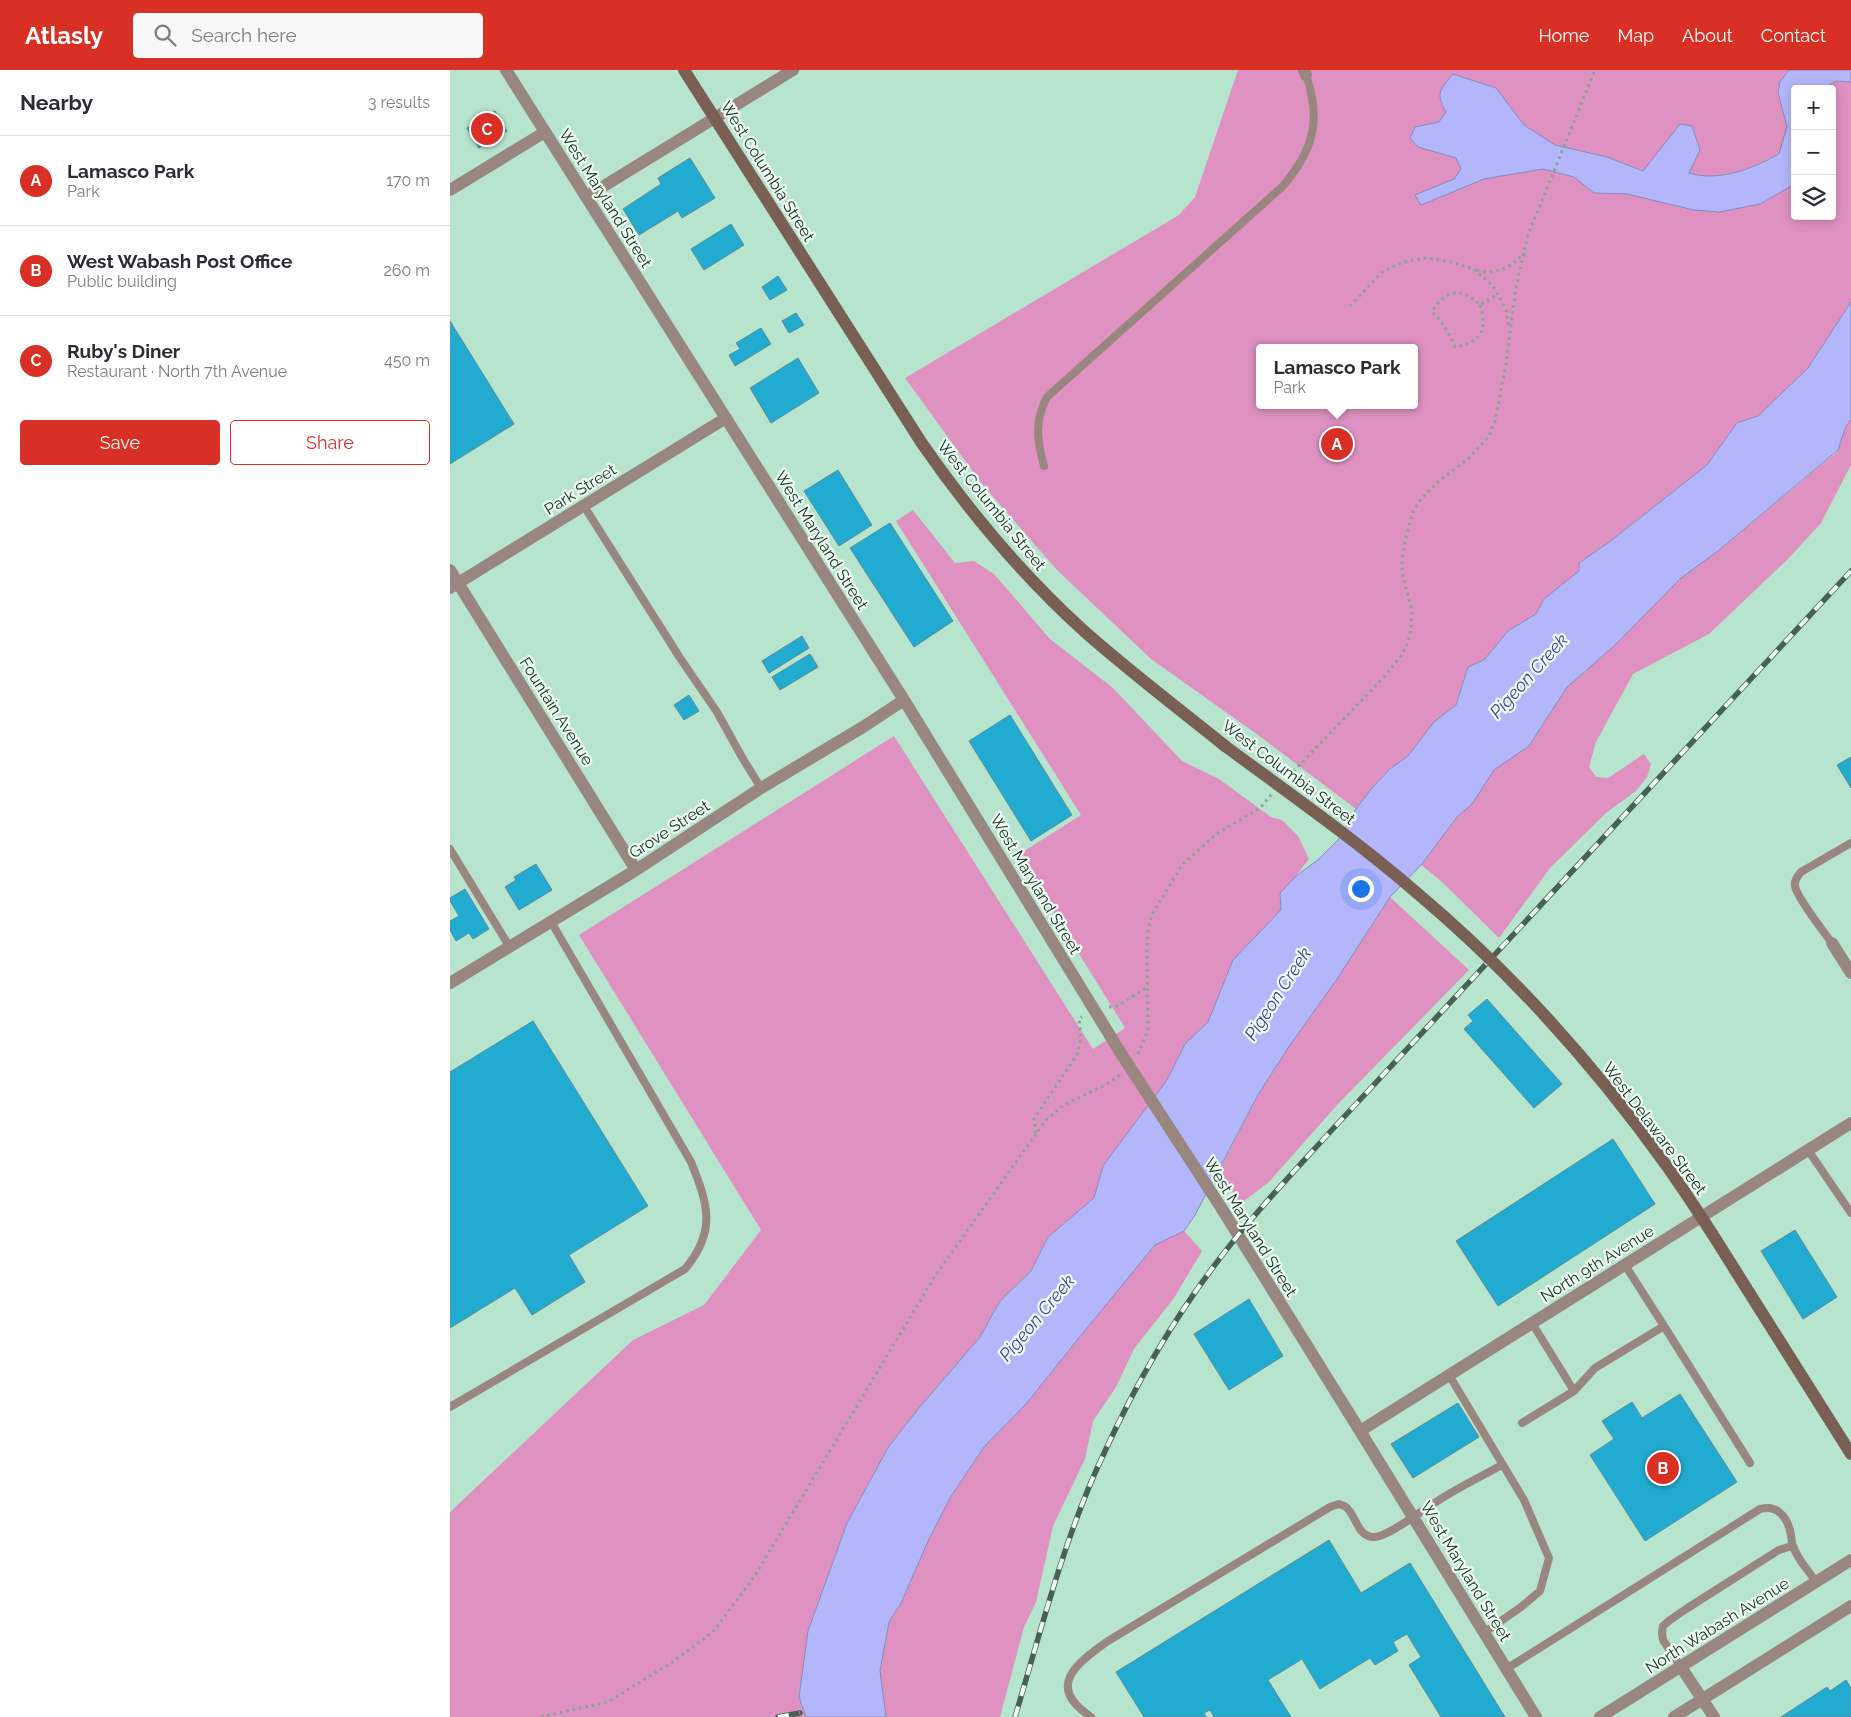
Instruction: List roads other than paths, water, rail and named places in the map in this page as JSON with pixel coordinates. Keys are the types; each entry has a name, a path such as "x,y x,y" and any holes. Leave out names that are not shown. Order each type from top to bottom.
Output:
{"main road":[{"name":"West Columbia Street","path":"684,70 921,442 943,474 988,530 1038,585 1083,630 1134,674 1225,746 1383,863"},
{"name":"West Delaware Street","path":"1383,863 1500,969 1592,1069 1669,1169 1851,1454"}],"street":[{"name":"West Maryland Street","path":"506,70 904,700 1122,1055 1222,1209 1536,1717"},
{"path":"586,197 793,70"},
{"path":"450,190 545,132"},
{"name":"Park Street","path":"454,585 726,418"},
{"name":"Fountain Avenue","path":"450,570 454,585 636,870"},
{"name":"Grove Street","path":"450,983 550,920 636,870 761,788 863,727 904,700"},
{"path":"1832,943 1851,973"},
{"name":"North 9th Avenue","path":"1360,1431 1851,1122"},
{"name":"North Wabash Avenue","path":"1600,1717 1851,1560"},
{"path":"1674,1717 1851,1606"},
{"path":"1681,1666 1714,1717"}],"lane":[{"path":"1044,466 1038,443 1037,423 1047,397 1294,174 1313,136 1315,125 1313,104 1305,73"},
{"path":"584,506 680,658 717,712 761,788"},
{"path":"1832,943 1807,908 1795,886 1796,879 1802,872 1851,844"},
{"path":"450,849 509,946"},
{"path":"450,1407 685,1269 695,1257 706,1228 704,1193 691,1162 550,920"},
{"path":"1808,1150 1851,1213"},
{"path":"1625,1265 1750,1463"},
{"path":"1532,1323 1574,1390"},
{"path":"1522,1423 1574,1390 1595,1368 1664,1326"},
{"path":"1449,1375 1524,1500 1549,1558 1540,1591 1484,1633"},
{"path":"1091,1717 1077,1707 1069,1696 1067,1685 1072,1672 1085,1658 1108,1642 1330,1507 1339,1504 1346,1507 1360,1529 1366,1535 1374,1538 1381,1536 1502,1465"},
{"path":"1506,1669 1760,1509 1772,1508 1781,1513 1791,1534 1792,1546 1816,1582"},
{"path":"1681,1666 1663,1640 1663,1626 1686,1609 1779,1550 1792,1546"}],"water":[{"path":"1789,70 1851,70 1851,82 1836,81 1829,85 1791,85 1791,186 1760,204 1719,212 1694,210 1627,194 1594,193 1574,177 1543,169 1484,179 1421,205 1415,195 1454,179 1461,169 1456,158 1418,147 1410,138 1415,127 1439,122 1446,112 1440,92 1453,74 1496,88 1524,125 1555,145 1607,157 1643,171 1680,124 1692,126 1700,150 1689,173 1712,176 1747,169 1779,154 1787,126 1778,93 1780,82"},
{"name":"Pigeon Creek","path":"1851,302 1851,420 1846,426 1838,450 1718,551 1681,578 1613,647 1567,687 1529,746 1494,770 1472,804 1457,817 1421,865 1390,897 1337,979 1290,1045 1259,1093 1195,1215 1184,1231 1155,1245 1026,1404 984,1447 950,1498 929,1539 901,1603 889,1622 880,1671 886,1717 806,1717 799,1697 808,1631 847,1523 889,1446 980,1337 1000,1301 1031,1271 1048,1237 1094,1198 1103,1166 1167,1080 1185,1044 1208,1022 1233,960 1281,910 1280,893 1296,876 1319,859 1338,840 1356,809 1371,789 1390,769 1408,756 1434,722 1456,705 1468,667 1484,660 1508,631 1536,614 1544,599 1579,571 1579,563 1608,543 1707,465 1737,423 1758,416 1808,368"}],"railway":[{"path":"1015,1717 1055,1581 1091,1481 1141,1379 1181,1312 1211,1270 1299,1166 1851,571"},
{"path":"778,1717 800,1713"}],"place":[{"name":"Ruby's Diner","path":"487,129"},
{"name":"Lamasco Park","path":"1337,444"},
{"name":"West Wabash Post Office","path":"1663,1468"}]}
